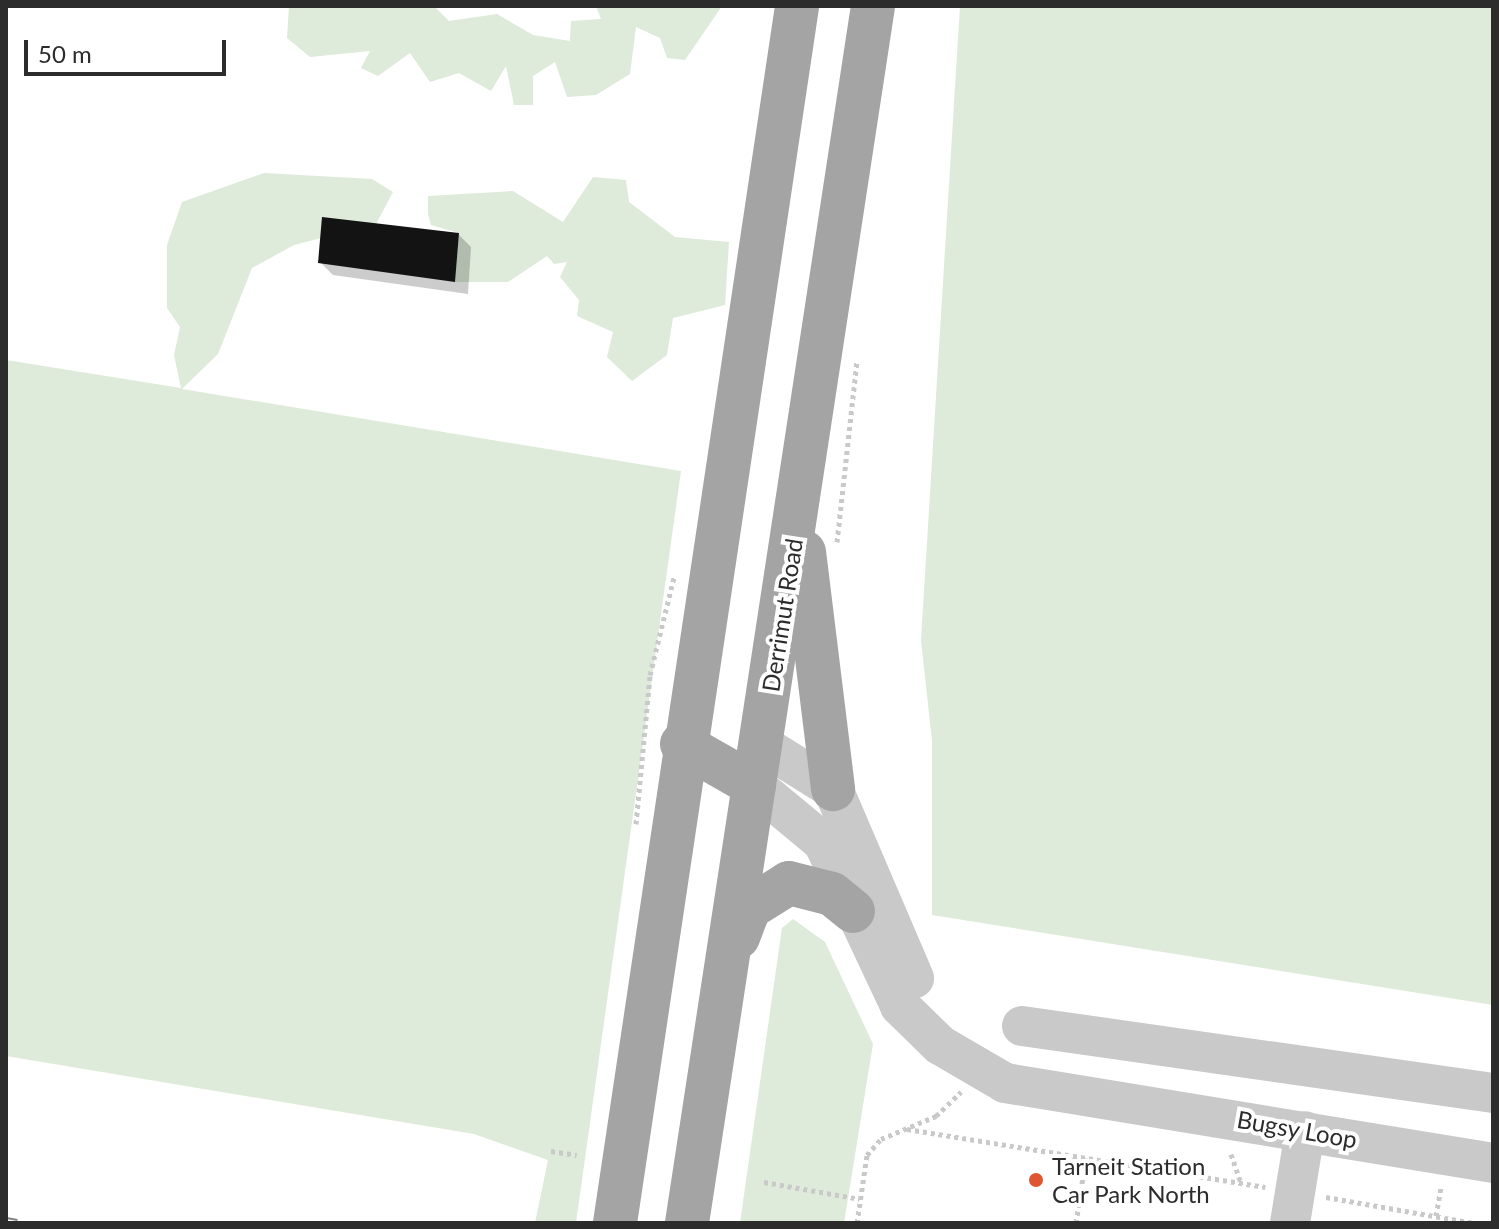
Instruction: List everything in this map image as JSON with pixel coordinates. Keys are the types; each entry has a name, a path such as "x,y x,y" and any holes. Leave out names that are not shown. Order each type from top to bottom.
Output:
{"main road":[{"path":"615,1223 682,744 797,6"},
{"name":"Derrimut Road","path":"687,1223 731,957 873,6"},
{"path":"798,514 833,789"},
{"path":"682,744 758,764"},
{"path":"731,957 749,908 775,887 832,894 853,911"}],"lane":[{"path":"758,764 833,789 907,967 940,1019 998,1060 1100,1096"},
{"path":"758,764 823,842 900,1006 940,1045 1005,1083 1100,1096"},
{"path":"1022,1026 1493,1093"},
{"name":"Bugsy Loop","path":"1100,1096 1493,1163"},
{"path":"1292,1207 1305,1131"}],"path":[{"path":"837,547 854,434 857,342"},
{"path":"857,1223 867,1155 907,1129 1086,1158 1292,1207 1474,1223"},
{"path":"551,1151 577,1155"},
{"path":"1076,1223 1086,1158"},
{"path":"764,1182 860,1199"}],"green space":[{"path":"289,6 434,6 449,21 497,14 533,35 570,41 571,21 601,19 596,6 722,6 685,60 667,58 660,38 636,27 630,74 596,95 567,97 555,62 533,76 533,105 514,105 506,66 491,91 459,73 430,82 410,53 378,76 361,68 370,51 310,57 287,38"},
{"path":"960,6 1493,6 1493,1005 932,915 932,741 921,640"},
{"path":"264,173 372,179 393,192 376,224 294,245 252,268 218,354 182,389 681,471 576,1223 535,1223 548,1160 474,1134 6,1056 6,360 181,388 174,355 180,327 167,308 167,245 182,202"},
{"path":"593,177 626,180 629,202 675,237 729,242 725,305 673,318 667,355 632,381 607,357 613,332 577,316 579,300 560,277 567,262 554,264 547,256 508,282 455,282 459,233 431,225 428,214 428,196 513,191 563,222"},
{"path":"793,919 825,942 873,1044 844,1223 740,1223 782,928"}],"building":[{"path":"322,217 459,233 455,282 318,263"}],"railway":[{"path":"6,1221 17,1223"}],"place":[{"name":"Tarneit Station Car Park North","path":"1036,1180"}]}
